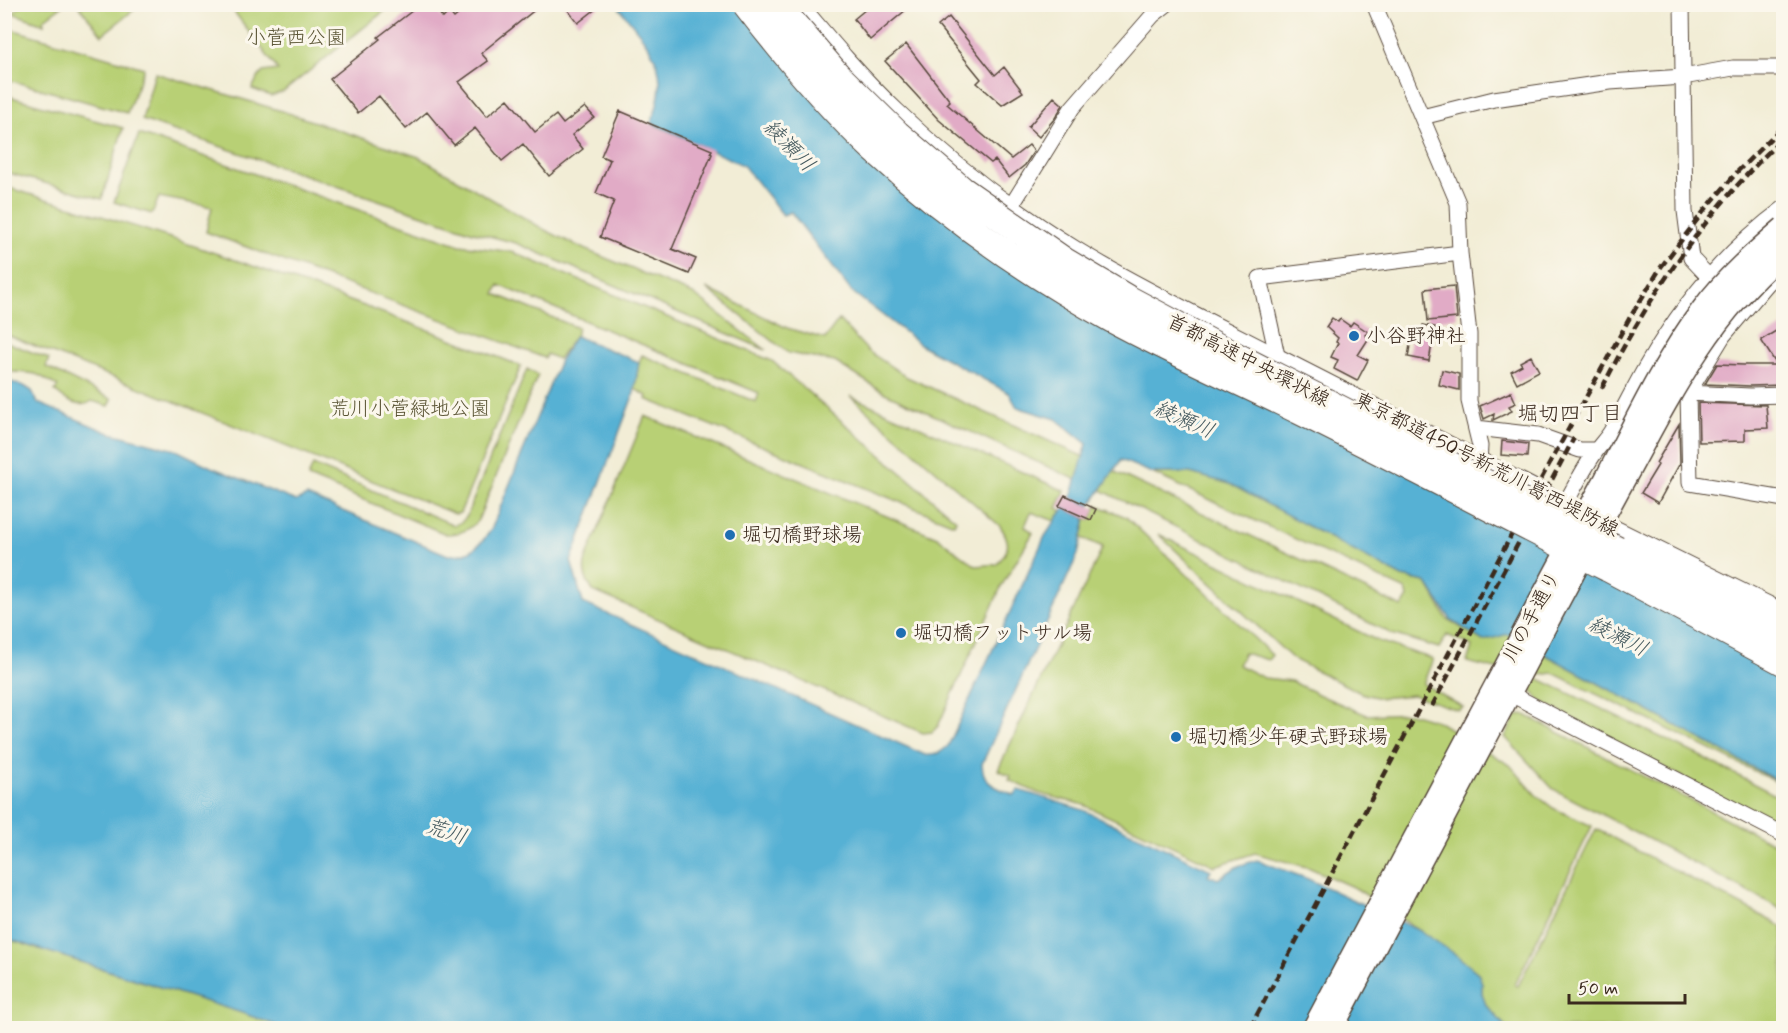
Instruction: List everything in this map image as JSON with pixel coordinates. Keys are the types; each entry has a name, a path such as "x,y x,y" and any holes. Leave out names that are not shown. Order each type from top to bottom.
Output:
{"highway":[{"name":"首都高速中央環状線","path":"746,4 805,76 880,154 947,211 1049,282 1113,319 1181,354 1612,559 1757,612 1784,626"},
{"name":"首都高速中央環状線","path":"777,4 837,75 897,134 962,190 1064,261 1128,299 1784,651"},
{"path":"777,4 841,88 892,140 975,210 1117,306 1299,411"},
{"name":"首都高速中央環状線","path":"1612,559 1784,662"},
{"path":"1612,559 1784,639"}],"main road":[{"name":"東京都道450号新荒川葛西堤防線","path":"796,4 844,61 895,113 948,160 1010,208 1074,251 1136,287 1278,360 1784,615"},
{"name":"川の手通り","path":"1332,1029 1646,402 1683,338 1704,308 1742,265 1784,228"},
{"name":"川の手通り","path":"1314,1029 1663,406 1719,318 1784,252"}],"street":[{"path":"1010,208 1072,108 1153,15 1167,4"},
{"path":"1374,4 1458,203 1460,253 1469,334 1469,401 1480,446 1479,462"},
{"path":"1682,4 1685,211 1691,258 1710,278"},
{"path":"1422,117 1494,99 1610,82 1683,77 1733,68 1784,68"},
{"path":"1564,506 1596,450 1609,434 1668,330 1732,252 1767,220 1784,208"},
{"path":"1278,360 1260,278 1460,253"},
{"path":"1784,269 1767,284 1723,336 1688,393 1689,483 1784,499"},
{"path":"1647,365 1688,393 1784,395"},
{"path":"1476,428 1538,435 1580,450 1596,450"},
{"path":"1503,689 1784,835"}],"green space":[{"path":"24,4 63,5 43,20 44,24 12,13"},
{"path":"78,5 140,5 102,35"},
{"name":"小菅西公園","path":"229,5 392,5 283,92 271,96 252,89 263,72 278,70"},
{"path":"4,27 144,68 127,113 5,79"},
{"path":"155,73 285,112 419,157 545,230 586,250 693,294 766,350 516,243 470,231 142,120"},
{"path":"4,95 123,128 102,199 5,172"},
{"path":"139,134 460,245 512,252 772,361 956,520 954,524 646,399 647,396 635,389 642,355 756,402 759,393 499,285 495,294 578,328 575,336 558,359 547,354 545,358 206,232 212,207 159,197 152,214 114,202"},
{"name":"荒川小菅緑地公園","path":"5,187 265,270 521,366 460,513 455,514 5,334"},
{"path":"706,288 787,328 825,339 839,320 868,351 907,377 1084,457 1077,480 885,393 835,362 788,353"},
{"path":"4,341 49,359 46,367 112,399 109,406 92,401 87,404 72,403 55,391 58,386 41,376 5,370"},
{"path":"527,369 538,375 478,520 467,529 446,534 308,477 313,465 454,525 460,523 467,515"},
{"path":"850,396 1065,491 1057,508 1062,511 1055,521 1031,512 1025,526 1033,533 1002,585 938,726 932,732 923,733 593,591 585,576 586,559 645,416 937,537 976,566 997,564 1008,546 1000,526"},
{"path":"1113,471 1402,607 1408,597 1406,590 1152,473 1190,473 1230,484 1402,577 1426,582 1447,619 1483,641 1507,634 1783,784 1553,673 1533,676 1704,758 1783,799 1783,831 1540,701 1516,674 1467,662 1472,646 1447,635 1439,648 1392,634 1101,490"},
{"path":"1097,505 1126,517 1272,655 1268,660 1244,653 1238,665 1264,678 1291,681 1367,715 1410,713 1437,721 1510,765 1536,795 1553,808 1592,826 1515,985 1518,986 1596,829 1783,927 1783,1028 1507,1028 1486,1005 1478,973 1455,954 1357,889 1310,868 1255,853 1215,866 1084,805 1038,793 1009,780 1011,776 998,770 1103,547 1082,538 1086,518 1091,520"},
{"path":"1158,534 1378,641 1433,659 1423,684 1463,707 1458,710 1413,695 1380,698 1361,693 1293,659"},
{"path":"1523,714 1783,848 1783,910 1553,789 1505,737 1516,716"},
{"path":"4,938 242,1013 284,1028 5,1028"}],"water":[{"name":"綾瀬川","path":"617,5 735,5 906,187 1783,669 1783,784 1508,634 1483,641 1451,620 1426,582 1402,577 1230,484 1190,473 1152,473 1121,460 1090,506 1071,498 1087,444 1056,419 1017,407 1009,393 923,346 851,291 791,212 783,215 743,165 651,123 660,87 659,72 648,46"},
{"name":"荒川","path":"575,336 639,362 634,393 571,561 583,603 925,755 932,755 948,746 1045,536 1064,508 1086,518 1078,554 982,764 988,781 1014,795 1019,790 1083,810 1211,870 1208,875 1218,879 1238,866 1257,860 1308,879 1420,931 1455,954 1478,973 1486,1005 1507,1028 284,1028 5,938 5,380 32,391 38,403 107,432 176,450 211,467 296,501 307,496 448,555 456,555 473,549 491,530 560,360"}],"building":[{"path":"421,4 432,4 443,18 449,12 454,18 471,4 542,4 481,53 488,61 459,82 487,116 508,99 535,132 556,115 563,124 585,107 594,117 572,135 583,149 549,176 523,144 502,161 475,128 454,145 427,112 406,129 379,96 358,113 330,79 380,39 378,37"},
{"path":"563,4 602,4 578,23"},
{"path":"872,4 913,4 870,40 854,19"},
{"path":"949,17 995,75 1004,67 1023,92 1002,105 977,83 981,79 938,26"},
{"path":"906,44 950,101 947,104 1011,159 1029,145 1034,151 1025,165 1009,178 995,160 991,163 939,120 885,61"},
{"path":"1054,97 1063,105 1039,137 1028,127"},
{"path":"620,111 712,150 672,249 696,259 689,274 600,237 614,201 596,193 610,160 601,156"},
{"path":"1454,286 1457,318 1428,321 1425,289"},
{"path":"1332,318 1338,322 1340,319 1350,326 1353,322 1368,332 1365,335 1369,338 1358,355 1368,360 1357,381 1334,369 1338,360 1331,357 1338,338 1326,327"},
{"path":"1423,325 1435,327 1429,361 1408,357 1413,328 1422,330"},
{"path":"1784,326 1784,385 1705,384 1717,364 1777,365 1761,340"},
{"path":"1531,356 1539,371 1517,383 1511,371"},
{"path":"1442,370 1459,374 1459,390 1439,385"},
{"path":"1511,392 1516,403 1509,406 1512,411 1493,420 1494,414 1484,419 1480,406"},
{"path":"1698,403 1766,405 1768,428 1745,429 1745,441 1699,442"},
{"path":"1679,424 1680,463 1658,503 1641,493"},
{"path":"1502,441 1528,444 1527,457 1501,455"},
{"path":"1065,495 1096,509 1091,520 1059,506"}],"railway":[{"path":"1250,1028 1540,481 1629,319 1661,267 1704,211 1738,171 1784,125"},
{"path":"1602,388 1652,299 1686,249 1742,180 1784,137"},
{"path":"1432,706 1574,438"}],"place":[{"name":"小谷野神社","path":"1354,336"},
{"name":"堀切橋野球場","path":"730,535"},
{"name":"堀切橋フットサル場","path":"901,633"},
{"name":"堀切橋少年硬式野球場","path":"1176,737"}],"district":[{"name":"堀切四丁目","path":"1570,414"}]}
